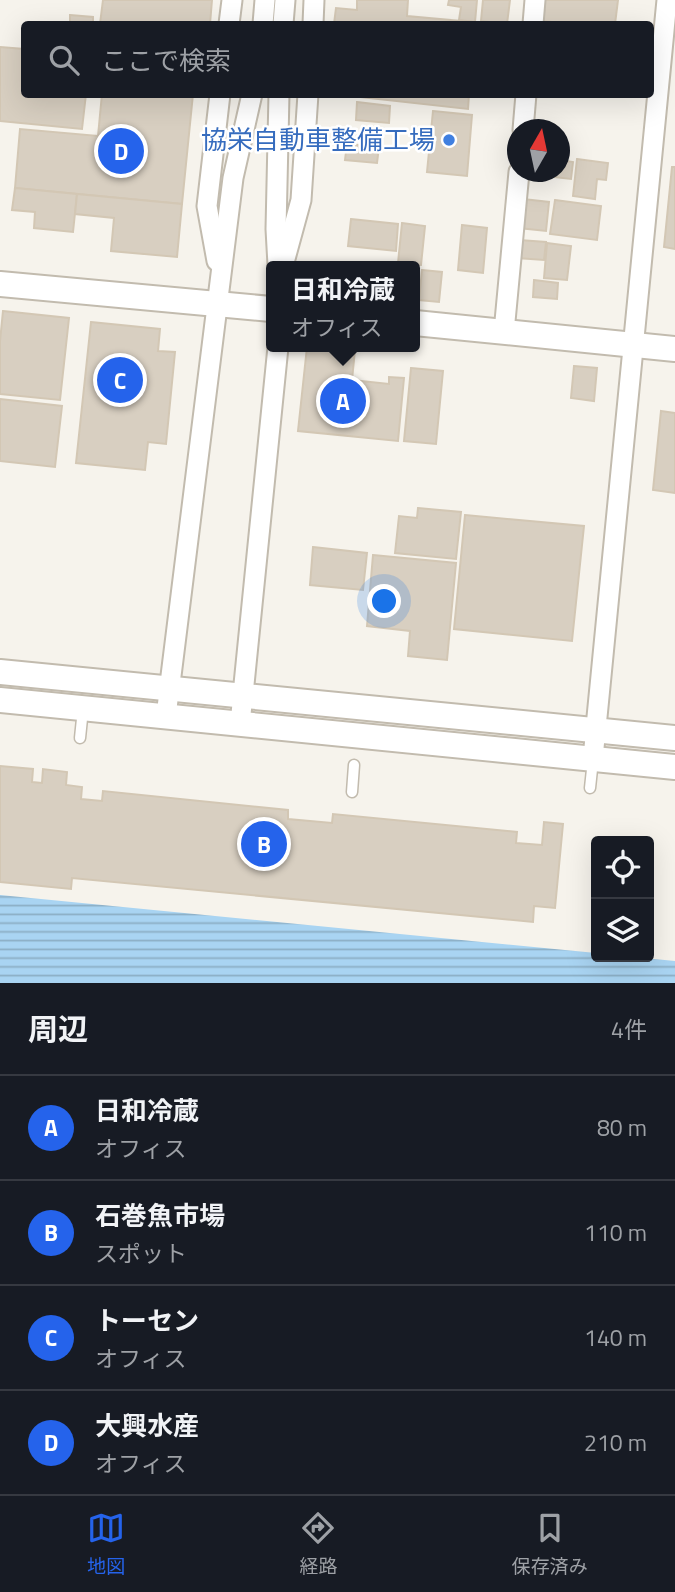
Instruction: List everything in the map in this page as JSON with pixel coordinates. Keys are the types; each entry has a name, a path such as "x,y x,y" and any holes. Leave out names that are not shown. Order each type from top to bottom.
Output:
{"street":[{"path":"229,21 232,0"},
{"path":"263,21 265,0"},
{"path":"283,21 285,0"},
{"path":"313,21 314,0"},
{"path":"533,21 535,0"},
{"path":"593,758 667,0"},
{"path":"220,98 207,206 221,279"},
{"path":"166,716 233,178 251,98"},
{"path":"279,98 276,229 280,261"},
{"path":"283,261 301,200 308,98"},
{"path":"524,119 526,98"},
{"path":"503,332 518,182"},
{"path":"0,284 266,309"},
{"path":"420,324 675,349"},
{"path":"240,723 277,352"},
{"path":"0,672 675,738"},
{"path":"0,700 675,766"}],"lane":[{"path":"80,738 83,708"},
{"path":"590,788 593,758"},
{"path":"352,792 354,765"}],"water":[{"path":"0,895 591,953 591,962 654,962 654,959 675,961 675,983 0,983"}],"building":[{"path":"103,0 212,0 210,21 100,21"},
{"path":"357,0 408,0 407,16 450,20 334,21 336,8 357,10"},
{"path":"449,0 477,0 475,21 459,20 461,7 448,5"},
{"path":"483,0 510,0 507,21 481,21"},
{"path":"543,0 618,0 615,21 541,21"},
{"path":"70,15 93,17 93,21 70,21"},
{"path":"0,47 21,49 21,98 86,98 82,129 0,121"},
{"path":"102,98 193,98 182,204 15,188 20,129 98,136"},
{"path":"369,98 469,98 468,109"},
{"path":"357,102 390,106 389,123 356,120"},
{"path":"433,111 472,115 467,176 427,172"},
{"path":"347,144 379,147 377,163 345,160"},
{"path":"577,159 608,163 606,180 597,179 595,199 573,196"},
{"path":"570,162 573,162 570,179"},
{"path":"672,167 675,167 675,249 664,247"},
{"path":"15,188 77,194 73,232 34,228 35,212 12,210"},
{"path":"77,194 182,204 177,257 111,251 114,218 75,214"},
{"path":"523,199 549,202 546,231 519,228"},
{"path":"555,200 601,206 597,240 550,234"},
{"path":"351,219 398,224 396,251 348,246"},
{"path":"402,223 425,226 421,265 420,261 398,261"},
{"path":"462,225 487,228 483,273 458,270"},
{"path":"519,240 546,242 544,260 517,258"},
{"path":"547,243 571,246 567,280 544,278"},
{"path":"422,270 442,272 439,302 420,300"},
{"path":"534,280 558,283 557,299 533,297"},
{"path":"3,311 69,318 60,400 0,394"},
{"path":"91,322 160,329 158,351 175,352 166,444 148,442 145,470 76,463"},
{"path":"306,352 355,352 352,380 389,384 389,377 404,378 398,441 298,431"},
{"path":"574,366 597,368 594,401 571,398"},
{"path":"411,368 443,371 436,444 404,441"},
{"path":"0,399 62,406 55,467 0,461"},
{"path":"661,411 675,413 675,493 653,490"},
{"path":"418,508 461,512 456,559 395,553 399,516 417,518"},
{"path":"465,515 584,526 572,641 454,629"},
{"path":"313,547 367,553 363,590 310,585"},
{"path":"373,555 456,563 447,660 408,656 410,631 367,626"},
{"path":"0,766 33,769 32,782 42,783 43,769 67,772 66,785 82,787 81,799 102,801 103,791 288,810 288,819 332,823 333,814 517,832 516,843 542,845 544,822 563,824 555,908 534,906 533,922 72,878 71,889 0,882"}],"place":[{"name":"協栄自動車整備工場","path":"449,140"},
{"name":"大興水産","path":"121,151"},
{"name":"トーセン","path":"120,380"},
{"name":"日和冷蔵","path":"343,401"},
{"name":"石巻魚市場","path":"264,844"}]}
